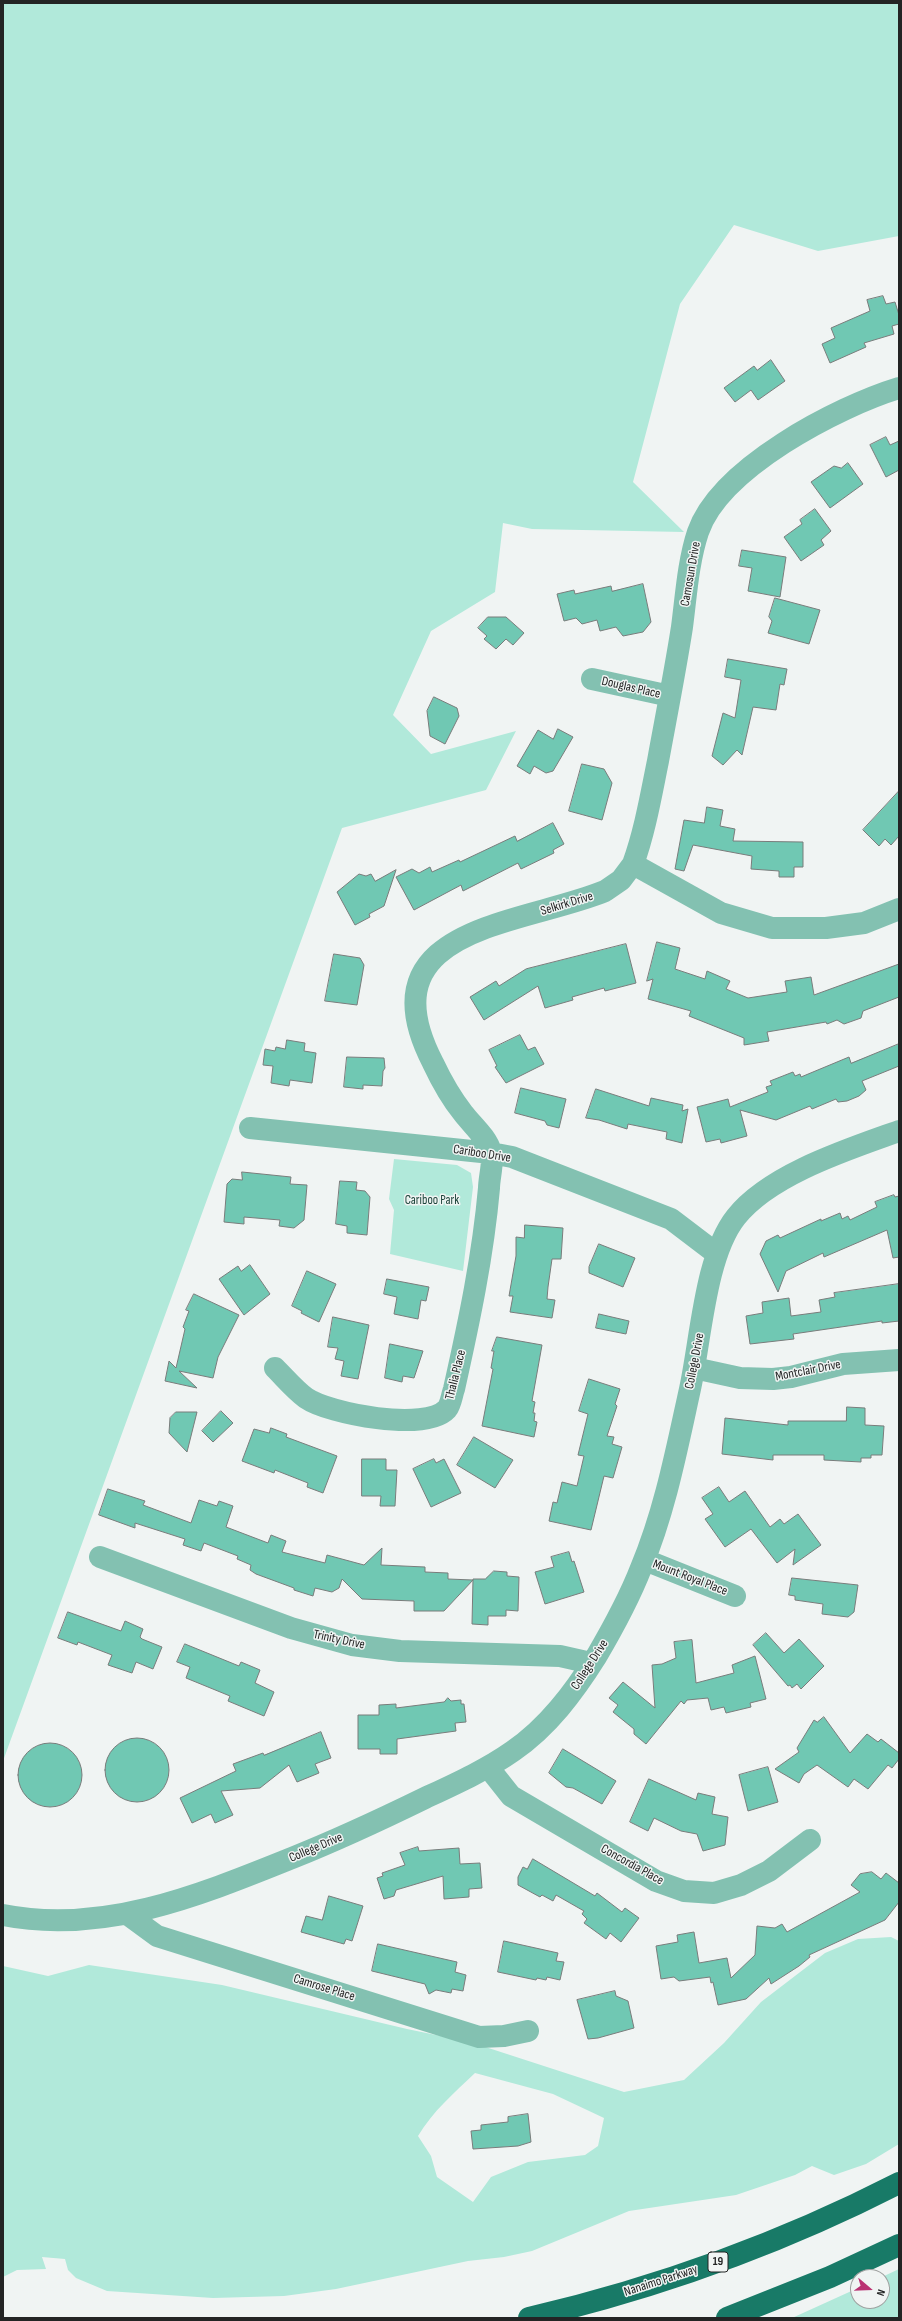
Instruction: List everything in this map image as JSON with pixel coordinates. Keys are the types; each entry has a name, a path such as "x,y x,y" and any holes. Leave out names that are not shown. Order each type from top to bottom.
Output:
{"highway":[{"name":"Nanaimo Parkway","path":"529,2318 639,2288 724,2260 825,2218 899,2183"},
{"path":"727,2318 830,2277 899,2245"}],"street":[{"name":"Camosun Drive","path":"633,864 644,828 670,696 695,545 703,523 717,501 749,469 790,440 858,403 899,388"},
{"name":"Douglas Place","path":"592,679 670,696"},
{"path":"633,864 721,913 772,928 826,928 864,923 899,909"},
{"name":"Selkirk Drive","path":"491,1153 454,1100 427,1050 419,1028 416,1009 417,991 423,974 441,952 462,937 484,928 600,894 617,884 633,864"},
{"name":"Cariboo Drive","path":"250,1128 491,1153 512,1157 671,1219 717,1254"},
{"name":"College Drive","path":"3,1915 36,1920 76,1921 127,1914 190,1896 307,1852 413,1804 488,1767 524,1743 555,1713 591,1663 622,1609 645,1560 664,1496 694,1368 710,1280 717,1254 729,1227 738,1214 763,1193 809,1166 899,1131"},
{"name":"Thalia Place","path":"275,1368 306,1399 354,1414 404,1421 421,1421 436,1416 448,1408 454,1389 481,1260 491,1153"},
{"name":"Montclair Drive","path":"694,1368 740,1378 773,1379 791,1377 843,1364 899,1360"},
{"name":"Trinity Drive","path":"100,1557 291,1628 352,1645 400,1651 560,1656 591,1663"},
{"name":"Mount Royal Place","path":"645,1560 735,1596"},
{"name":"Concordia Place","path":"488,1767 511,1796 656,1880 684,1891 714,1893 741,1886 769,1871 810,1840"},
{"name":"Camrose Place","path":"127,1914 157,1936 479,2036 504,2036 528,2031"}],"green space":[{"path":"3,3 899,3 899,236 818,251 734,225 680,304 633,482 684,532 532,529 503,523 495,592 431,631 393,715 431,754 516,731 486,790 342,828 3,1761"},
{"name":"Cariboo Park","path":"394,1159 457,1165 471,1173 473,1187 463,1271 390,1254 394,1210 389,1199"},
{"path":"891,1937 899,1941 899,2144 866,2164 834,2175 812,2166 795,2175 736,2195 629,2211 532,2251 504,2257 468,2261 336,2289 284,2296 213,2298 107,2291 76,2278 68,2270 65,2259 42,2257 46,2269 17,2270 3,2277 3,1966 48,1976 89,1965 222,1985 407,2029 470,2042 624,2092 684,2080 724,2043 761,2002 825,1953 858,1939","holes":["475,2073 553,2094 604,2118 598,2146 585,2155 528,2162 491,2177 473,2202 437,2177 431,2156 418,2136 437,2110"]},
{"path":"899,2269 899,2318 792,2318 850,2292 850,2309 890,2309 890,2273"}],"building":[{"path":"883,296 886,304 895,302 899,315 899,324 892,326 894,334 864,343 866,347 830,363 822,344 835,338 831,328 870,311 867,300"},
{"path":"771,360 785,381 758,400 751,390 735,402 724,388 754,366 757,370"},
{"path":"886,437 890,445 899,441 899,470 886,477 870,445"},
{"path":"848,463 863,484 830,508 811,482 834,466 841,468"},
{"path":"815,509 831,531 821,540 824,545 801,561 784,537 802,524 800,520"},
{"path":"742,550 786,557 780,597 748,591 752,568 739,566"},
{"path":"643,584 651,622 643,632 623,636 616,627 600,631 597,620 582,624 576,618 564,621 557,594 574,590 575,594 611,586 612,591"},
{"path":"775,598 820,610 809,644 768,633 772,621 769,617"},
{"path":"488,617 506,617 524,633 513,645 506,639 496,649 484,639 487,636 478,628"},
{"path":"728,659 787,669 784,685 780,684 776,710 753,707 742,755 737,750 723,765 712,756 723,713 735,718 741,680 725,677"},
{"path":"434,697 457,708 459,716 445,744 430,736 427,711"},
{"path":"558,729 573,737 553,771 546,773 534,766 530,774 517,766 538,730 553,739"},
{"path":"582,764 604,769 612,783 602,820 569,811"},
{"path":"899,791 899,836 891,845 885,839 879,846 863,830"},
{"path":"707,807 723,810 720,826 735,829 733,841 803,842 803,867 794,867 794,877 779,877 779,871 751,869 752,856 693,845 684,871 675,869 684,820 704,823"},
{"path":"553,823 564,844 553,850 554,853 521,869 518,863 463,891 461,885 414,910 396,877 412,869 419,873 430,867 432,872 459,860 460,862 515,836 517,841"},
{"path":"396,870 384,906 369,914 370,917 355,925 337,892 359,874 366,876 371,874 375,881"},
{"path":"657,942 680,948 675,969 705,979 707,971 730,981 726,989 748,998 787,992 785,981 811,977 814,995 899,964 899,997 863,1011 861,1018 844,1024 837,1020 827,1024 826,1022 767,1032 769,1041 744,1045 744,1038 689,1016 691,1011 648,999 653,979 647,981"},
{"path":"626,944 636,983 605,991 604,988 572,997 573,1000 545,1008 538,986 484,1020 470,997 496,981 499,986 526,969"},
{"path":"334,954 360,958 364,965 357,1005 325,1001"},
{"path":"520,1035 528,1050 535,1047 544,1064 506,1083 495,1067 497,1066 489,1050"},
{"path":"287,1040 305,1043 304,1051 316,1053 312,1083 290,1080 289,1086 271,1083 273,1066 263,1065 265,1049 275,1051 276,1047 285,1049"},
{"path":"899,1044 899,1066 862,1081 866,1090 859,1096 847,1101 838,1102 836,1099 812,1109 810,1106 776,1120 740,1110 747,1136 721,1143 720,1139 706,1142 697,1107 728,1099 730,1107 768,1092 766,1087 772,1085 770,1081 793,1072 795,1076 800,1074 801,1077 849,1057 851,1063"},
{"path":"347,1057 384,1058 385,1068 383,1071 382,1086 363,1085 363,1089 344,1087"},
{"path":"521,1088 566,1099 559,1128 547,1125 545,1121 515,1113"},
{"path":"596,1089 649,1106 651,1098 683,1105 682,1111 688,1109 682,1143 666,1139 667,1132 628,1124 627,1129 599,1120 586,1118"},
{"path":"242,1172 291,1177 290,1184 307,1185 304,1220 294,1228 279,1226 280,1220 244,1217 244,1224 224,1222 227,1184 232,1179 242,1180"},
{"path":"340,1181 357,1182 356,1190 365,1191 370,1197 367,1235 347,1233 347,1226 336,1224"},
{"path":"894,1195 895,1197 899,1196 899,1257 893,1258 887,1230 824,1257 823,1253 786,1271 778,1292 760,1254 766,1241 778,1235 780,1238 821,1219 821,1221 840,1213 842,1219 848,1216 850,1220 877,1207 875,1202"},
{"path":"525,1225 563,1228 561,1259 552,1259 548,1287 547,1299 555,1300 552,1318 510,1312 513,1296 509,1296 516,1256 516,1237 524,1238"},
{"path":"599,1244 635,1258 623,1287 589,1273 589,1267"},
{"path":"250,1265 270,1294 244,1315 219,1279 238,1266 241,1271"},
{"path":"307,1271 336,1284 319,1322 301,1313 302,1311 292,1306"},
{"path":"387,1279 429,1287 426,1301 421,1300 418,1319 394,1314 397,1297 384,1294"},
{"path":"899,1284 899,1321 882,1323 882,1321 793,1334 794,1339 750,1344 746,1316 763,1313 762,1302 789,1298 791,1316 821,1312 819,1300 835,1297 834,1293"},
{"path":"194,1294 239,1315 218,1357 213,1378 179,1371 197,1388 165,1381 169,1361 176,1368 185,1329 183,1327 189,1311 186,1310"},
{"path":"599,1314 629,1321 626,1334 596,1328"},
{"path":"333,1317 369,1325 358,1379 341,1376 344,1361 335,1359 338,1348 328,1347"},
{"path":"497,1337 542,1345 532,1401 535,1402 533,1413 535,1413 534,1421 537,1422 534,1437 482,1426 493,1369 491,1368 494,1351 492,1351"},
{"path":"390,1344 423,1351 414,1378 403,1376 402,1382 385,1378"},
{"path":"589,1379 620,1389 615,1404 617,1406 607,1436 614,1437 612,1444 622,1447 613,1478 604,1476 591,1530 549,1521 553,1502 557,1503 562,1482 577,1486 584,1456 578,1455 588,1414 579,1411"},
{"path":"847,1407 865,1408 865,1425 884,1426 882,1455 871,1455 871,1458 861,1458 861,1462 824,1460 824,1455 773,1455 773,1460 722,1454 725,1418 788,1425 788,1421 846,1421"},
{"path":"221,1411 233,1423 213,1442 202,1431"},
{"path":"176,1412 197,1412 187,1452 169,1433 170,1418"},
{"path":"271,1428 287,1434 286,1437 337,1456 323,1493 307,1487 308,1483 275,1470 274,1473 242,1461 254,1429 269,1433"},
{"path":"474,1437 513,1460 495,1488 457,1465"},
{"path":"362,1459 386,1459 386,1470 397,1470 395,1506 380,1506 381,1496 362,1496"},
{"path":"434,1459 436,1463 444,1459 461,1493 431,1507 413,1469"},
{"path":"719,1487 729,1502 745,1491 770,1527 780,1519 784,1524 798,1514 821,1545 793,1565 795,1549 777,1563 751,1529 725,1547 705,1519 713,1514 702,1498"},
{"path":"108,1489 145,1501 143,1505 191,1523 199,1500 217,1506 219,1501 233,1506 226,1527 268,1543 271,1535 286,1541 282,1552 325,1563 327,1555 364,1565 382,1548 381,1565 425,1567 425,1572 448,1573 448,1579 473,1580 444,1611 414,1611 414,1601 362,1599 342,1579 339,1588 332,1592 315,1588 313,1596 294,1590 294,1588 256,1574 250,1570 251,1565 237,1559 238,1556 204,1543 201,1551 183,1545 185,1539 135,1523 135,1528 99,1515"},
{"path":"569,1552 572,1562 574,1561 584,1592 545,1604 535,1572 554,1567 551,1557"},
{"path":"494,1571 507,1572 507,1576 519,1577 518,1611 506,1610 506,1616 488,1616 488,1625 472,1624 473,1579 485,1579"},
{"path":"792,1578 858,1585 854,1612 848,1617 822,1614 823,1604 795,1600 795,1596 789,1595"},
{"path":"68,1612 121,1631 125,1621 143,1629 140,1637 142,1639 162,1647 153,1669 136,1662 132,1673 108,1665 112,1655 78,1642 77,1645 58,1638"},
{"path":"766,1633 784,1653 799,1639 824,1666 801,1689 797,1684 792,1688 790,1685 788,1686 753,1645"},
{"path":"692,1640 696,1683 734,1673 732,1665 755,1656 766,1699 750,1703 751,1707 726,1713 724,1707 711,1710 708,1698 687,1700 684,1704 681,1701 646,1744 634,1734 634,1729 613,1712 618,1705 609,1698 623,1682 655,1708 652,1665 662,1664 676,1658 674,1642"},
{"path":"185,1644 239,1666 241,1662 260,1670 255,1683 274,1692 264,1716 228,1701 230,1696 186,1678 190,1667 177,1662"},
{"path":"448,1698 451,1701 461,1700 461,1704 464,1704 466,1722 455,1723 456,1731 397,1739 397,1754 380,1754 380,1749 358,1749 358,1715 379,1715 379,1705 396,1704 396,1708 444,1702"},
{"path":"824,1717 850,1753 867,1734 878,1742 881,1739 899,1753 899,1759 892,1768 888,1765 868,1789 854,1779 848,1787 817,1765 804,1774 799,1783 775,1769 799,1752 797,1748 814,1720 817,1722"},
{"path":"321,1732 331,1758 315,1764 319,1773 297,1782 289,1765 260,1788 221,1791 233,1815 215,1823 211,1814 192,1823 180,1798 236,1771 233,1764 263,1753 264,1755"},
{"path":"131,1738 143,1738 160,1747 167,1758 169,1770 167,1782 160,1793 143,1802 131,1802 119,1797 110,1788 105,1776 105,1764 110,1752 119,1743"},
{"path":"44,1743 56,1743 73,1752 80,1763 82,1775 80,1787 73,1798 56,1807 44,1807 32,1802 23,1793 18,1781 18,1769 23,1757 32,1748"},
{"path":"563,1749 616,1781 602,1804 573,1788 566,1787 549,1773"},
{"path":"768,1767 778,1802 748,1811 739,1775"},
{"path":"649,1779 696,1800 698,1793 715,1797 712,1814 728,1817 725,1845 703,1851 697,1834 681,1831 654,1818 648,1831 630,1822"},
{"path":"418,1847 419,1851 459,1848 460,1864 480,1863 482,1888 469,1889 469,1897 444,1899 443,1876 396,1890 394,1896 384,1899 377,1878 383,1876 382,1873 405,1865 400,1853"},
{"path":"533,1859 595,1896 597,1893 622,1912 625,1908 639,1918 621,1942 610,1933 606,1939 584,1923 587,1919 582,1914 584,1911 556,1895 553,1901 542,1895 540,1897 518,1885 518,1877 523,1867 527,1869"},
{"path":"872,1872 881,1879 886,1873 899,1883 899,1902 885,1920 809,1955 810,1957 799,1966 771,1984 769,1978 746,1999 718,2005 713,1982 711,1983 710,1977 679,1981 674,1977 661,1979 656,1946 678,1942 677,1935 694,1932 699,1963 727,1958 731,1978 755,1955 757,1926 775,1928 782,1924 787,1932 860,1892 851,1885 860,1874"},
{"path":"329,1896 363,1906 352,1941 346,1939 344,1944 301,1932 306,1916 322,1920"},
{"path":"504,1941 558,1953 556,1961 564,1962 560,1980 547,1977 546,1980 537,1978 536,1980 498,1972"},
{"path":"378,1944 457,1962 455,1972 466,1975 463,1991 452,1989 451,1993 436,1990 429,1994 425,1984 372,1971"},
{"path":"615,1991 616,1996 628,2001 634,2028 598,2038 588,2039 577,2000"},
{"path":"528,2114 531,2142 518,2146 473,2149 471,2131 481,2130 481,2125 508,2122 508,2117"}]}
